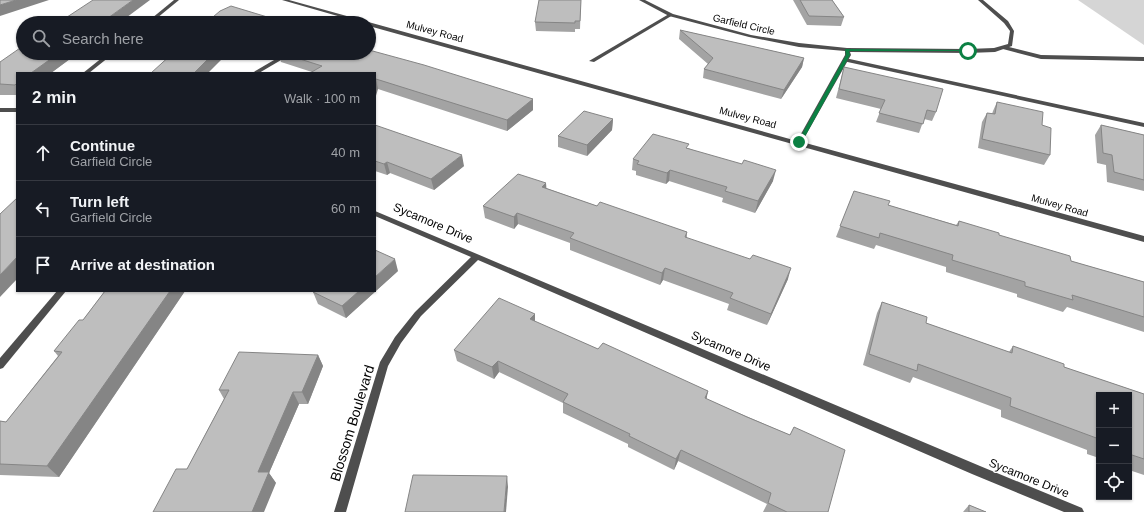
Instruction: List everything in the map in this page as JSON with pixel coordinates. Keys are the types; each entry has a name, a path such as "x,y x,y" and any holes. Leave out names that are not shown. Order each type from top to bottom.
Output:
{"street":[{"path":"157,16 177,0"},
{"name":"Mulvey Road","path":"284,0 341,16"},
{"name":"Garfield Circle","path":"641,0 671,15 765,39 847,50 968,51 1005,48 1041,57 1144,59"},
{"path":"980,0 1006,22 1012,31 1010,44 1005,48"},
{"path":"592,61 671,15"},
{"name":"Mulvey Road","path":"376,25 1144,239"},
{"path":"799,142 848,55 847,50"},
{"path":"87,72 102,60"},
{"path":"257,72 278,60"},
{"path":"845,60 1144,125"},
{"path":"0,110 16,110"},
{"name":"Sycamore Drive","path":"376,213 976,470 1078,512"},
{"name":"Blossom Boulevard","path":"340,512 383,365 398,340 418,314 477,256"},
{"path":"0,364 61,292"}],"shaded area":[{"path":"1078,0 1144,0 1144,45"}],"building":[{"path":"0,0 16,0 0,5"},
{"path":"93,0 133,0 111,16 69,16"},
{"path":"539,0 581,0 580,21 575,21 575,23 535,22"},
{"path":"800,0 832,0 844,17 809,16"},
{"path":"231,6 264,16 214,16 220,11"},
{"path":"680,30 804,58 784,90 704,69 713,58"},
{"path":"16,51 16,60 49,60 32,72 16,72 15,85 0,84 0,62"},
{"path":"376,52 424,65 533,99 507,120 376,79 376,72 312,72 322,66 303,60 376,60"},
{"path":"165,60 207,60 195,72 152,72"},
{"path":"844,67 943,89 936,112 927,110 923,124 879,113 885,100 839,89"},
{"path":"997,102 1043,112 1042,125 1051,128 1050,155 982,139 987,113 995,114"},
{"path":"584,111 613,119 587,145 558,136"},
{"path":"376,125 462,155 431,179 387,162 384,164 376,161"},
{"path":"1101,125 1144,135 1144,180 1114,172 1112,155 1103,153"},
{"path":"653,134 689,144 686,148 742,164 744,160 776,170 758,201 725,191 727,187 670,170 667,173 637,164 639,161 633,159"},
{"path":"518,174 546,183 542,187 597,206 600,202 687,232 685,237 750,259 753,255 791,268 771,314 730,298 733,293 665,268 662,273 570,238 574,233 517,213 514,217 483,206"},
{"path":"854,191 890,201 888,205 958,226 959,221 999,233 999,235 1070,256 1071,261 1144,282 1144,317 1072,295 1073,300 1025,286 1025,282 952,260 953,255 880,233 879,238 840,226"},
{"path":"16,199 16,258 0,275 0,214"},
{"path":"376,250 395,259 376,276"},
{"path":"104,292 169,292 47,466 0,464 0,421 6,422 62,352 54,351 79,320 83,320"},
{"path":"313,292 358,292 342,306"},
{"path":"499,298 535,314 530,319 598,349 603,343 708,391 705,398 747,417 790,435 794,427 845,450 828,512 787,512 768,503 771,493 681,450 676,459 629,436 630,434 563,402 568,394 498,361 492,367 454,350"},
{"path":"882,302 927,317 926,323 1012,353 1013,346 1064,364 1064,367 1144,394 1144,459 1132,455 1132,392 1096,392 1096,438 1010,406 1011,398 918,364 917,371 869,354"},
{"path":"239,352 318,355 302,392 293,392 258,472 269,472 252,512 153,512 176,469 187,469 229,390 219,390"},
{"path":"413,475 507,476 504,512 405,512"},
{"path":"969,505 986,512 969,512"}],"route":[{"path":"799,142 848,55 847,50 968,51"}]}
